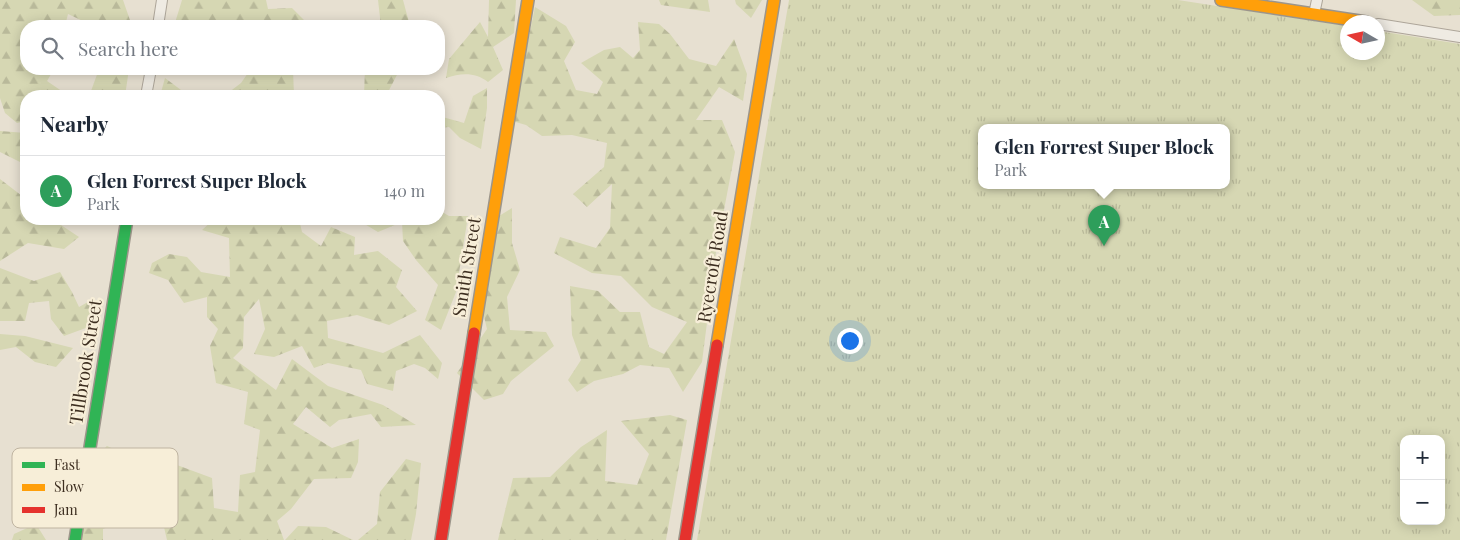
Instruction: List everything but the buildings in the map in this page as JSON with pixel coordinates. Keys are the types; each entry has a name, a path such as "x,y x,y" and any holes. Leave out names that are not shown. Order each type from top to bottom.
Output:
{"street":[{"path":"159,20 162,0"},
{"name":"Smith Street","path":"441,540 528,0"},
{"name":"Ryecroft Road","path":"685,540 774,0"},
{"path":"1221,0 1340,18"},
{"path":"1314,14 1317,0"},
{"path":"1385,25 1460,37"},
{"path":"147,90 150,75"},
{"name":"Tillbrook Street","path":"90,448 126,225"}],"green space":[{"path":"0,0 123,0 130,20 81,20 68,14 66,20 20,20 20,75 50,75 47,81 60,90 20,90 20,122 17,123 5,113 0,98"},
{"path":"182,0 266,0 268,9 292,8 304,20 176,20"},
{"path":"378,0 403,0 408,20 380,20"},
{"path":"489,0 516,0 514,33 493,47 503,70 488,82 478,76 468,74 446,78 449,59 480,22 488,37"},
{"path":"659,0 708,0 710,12 661,5"},
{"path":"735,0 762,0 751,18 736,4"},
{"path":"789,0 1178,0 1340,25 1340,60 1385,60 1385,32 1460,44 1460,540 697,540"},
{"path":"1412,0 1460,0 1460,15 1434,16"},
{"path":"535,7 566,26 575,42 564,61 576,90 597,94 603,82 581,63 604,50 620,47 633,58 640,50 638,22 659,24 670,34 689,59 716,66 734,39 747,74 743,101 719,87 696,120 722,120 735,152 716,252 702,362 683,392 669,368 640,365 623,374 594,381 577,392 568,380 581,360 572,335 570,286 598,291 620,312 640,312 649,347 664,354 687,322 652,307 621,276 592,273 554,253 560,237 596,248 610,228 612,184 587,207 573,194 604,167 607,143 572,135 542,136 526,125 512,121"},
{"path":"97,75 128,75 126,90 91,90"},
{"path":"247,75 293,75 294,90 232,90 241,83"},
{"path":"365,75 397,75 389,90 364,90"},
{"path":"165,78 181,90 162,90"},
{"path":"487,88 487,108 481,149 460,138 449,127 445,127 445,118 464,123 473,96"},
{"path":"0,131 20,133 20,162 0,152"},
{"path":"0,179 20,194 20,225 61,225 79,237 64,249 28,243 0,261"},
{"path":"512,208 512,243 520,270 507,297 510,330 546,332 554,346 511,381 503,394 484,400 457,373 487,329 476,284 491,221"},
{"path":"445,214 449,216 468,216 456,292 441,330 425,320 438,285 416,260 403,241 402,225 445,225"},
{"path":"207,225 300,225 302,232 321,246 331,227 355,237 354,255 378,251 402,270 396,287 417,311 389,325 357,315 327,321 328,338 383,353 420,335 442,363 438,379 425,368 414,364 396,371 393,391 367,384 361,370 328,363 314,368 302,346 274,357 254,354 265,329 259,299 244,317 243,348 233,358 276,390 292,359 328,386 383,405 416,425 381,427 371,414 339,420 330,427 306,407 293,424 332,448 359,439 358,462 351,478 314,479 291,509 277,521 284,540 167,540 164,528 178,528 178,465 212,478 214,508 238,512 240,475 255,472 260,430 244,424 248,392 216,383 210,346 218,329 207,317 207,297 184,303 168,280 149,273 152,263 169,254 187,257 201,272 230,277 229,238 202,230"},
{"path":"366,225 395,225 378,232"},
{"path":"0,268 34,281 60,272 79,307 95,298 94,325 64,336 51,319 49,301 29,303 25,321 0,321"},
{"path":"0,334 25,336 73,348 56,367 35,362 16,347 0,350"},
{"path":"670,415 687,420 666,540 498,540 513,478 550,477 581,447 607,430 605,481 637,485 649,454 621,421"},
{"path":"406,459 421,463 416,514 411,540 358,540 377,524 380,492"},
{"path":"298,526 326,527 353,540 285,540"},
{"path":"27,528 38,528 46,540 12,540 14,534"},
{"path":"82,528 106,528 103,529 103,540 80,540"}],"traffic: fast":[{"path":"90,448 126,225"},
{"path":"75,540 77,528"}],"traffic: slow":[{"path":"474,333 528,0"},
{"path":"717,345 774,0"},
{"path":"1221,0 1340,18"}],"traffic: jam":[{"path":"441,540 474,333"},
{"path":"685,540 717,345"}],"place":[{"name":"Glen Forrest Super Block","path":"1104,246"}]}
